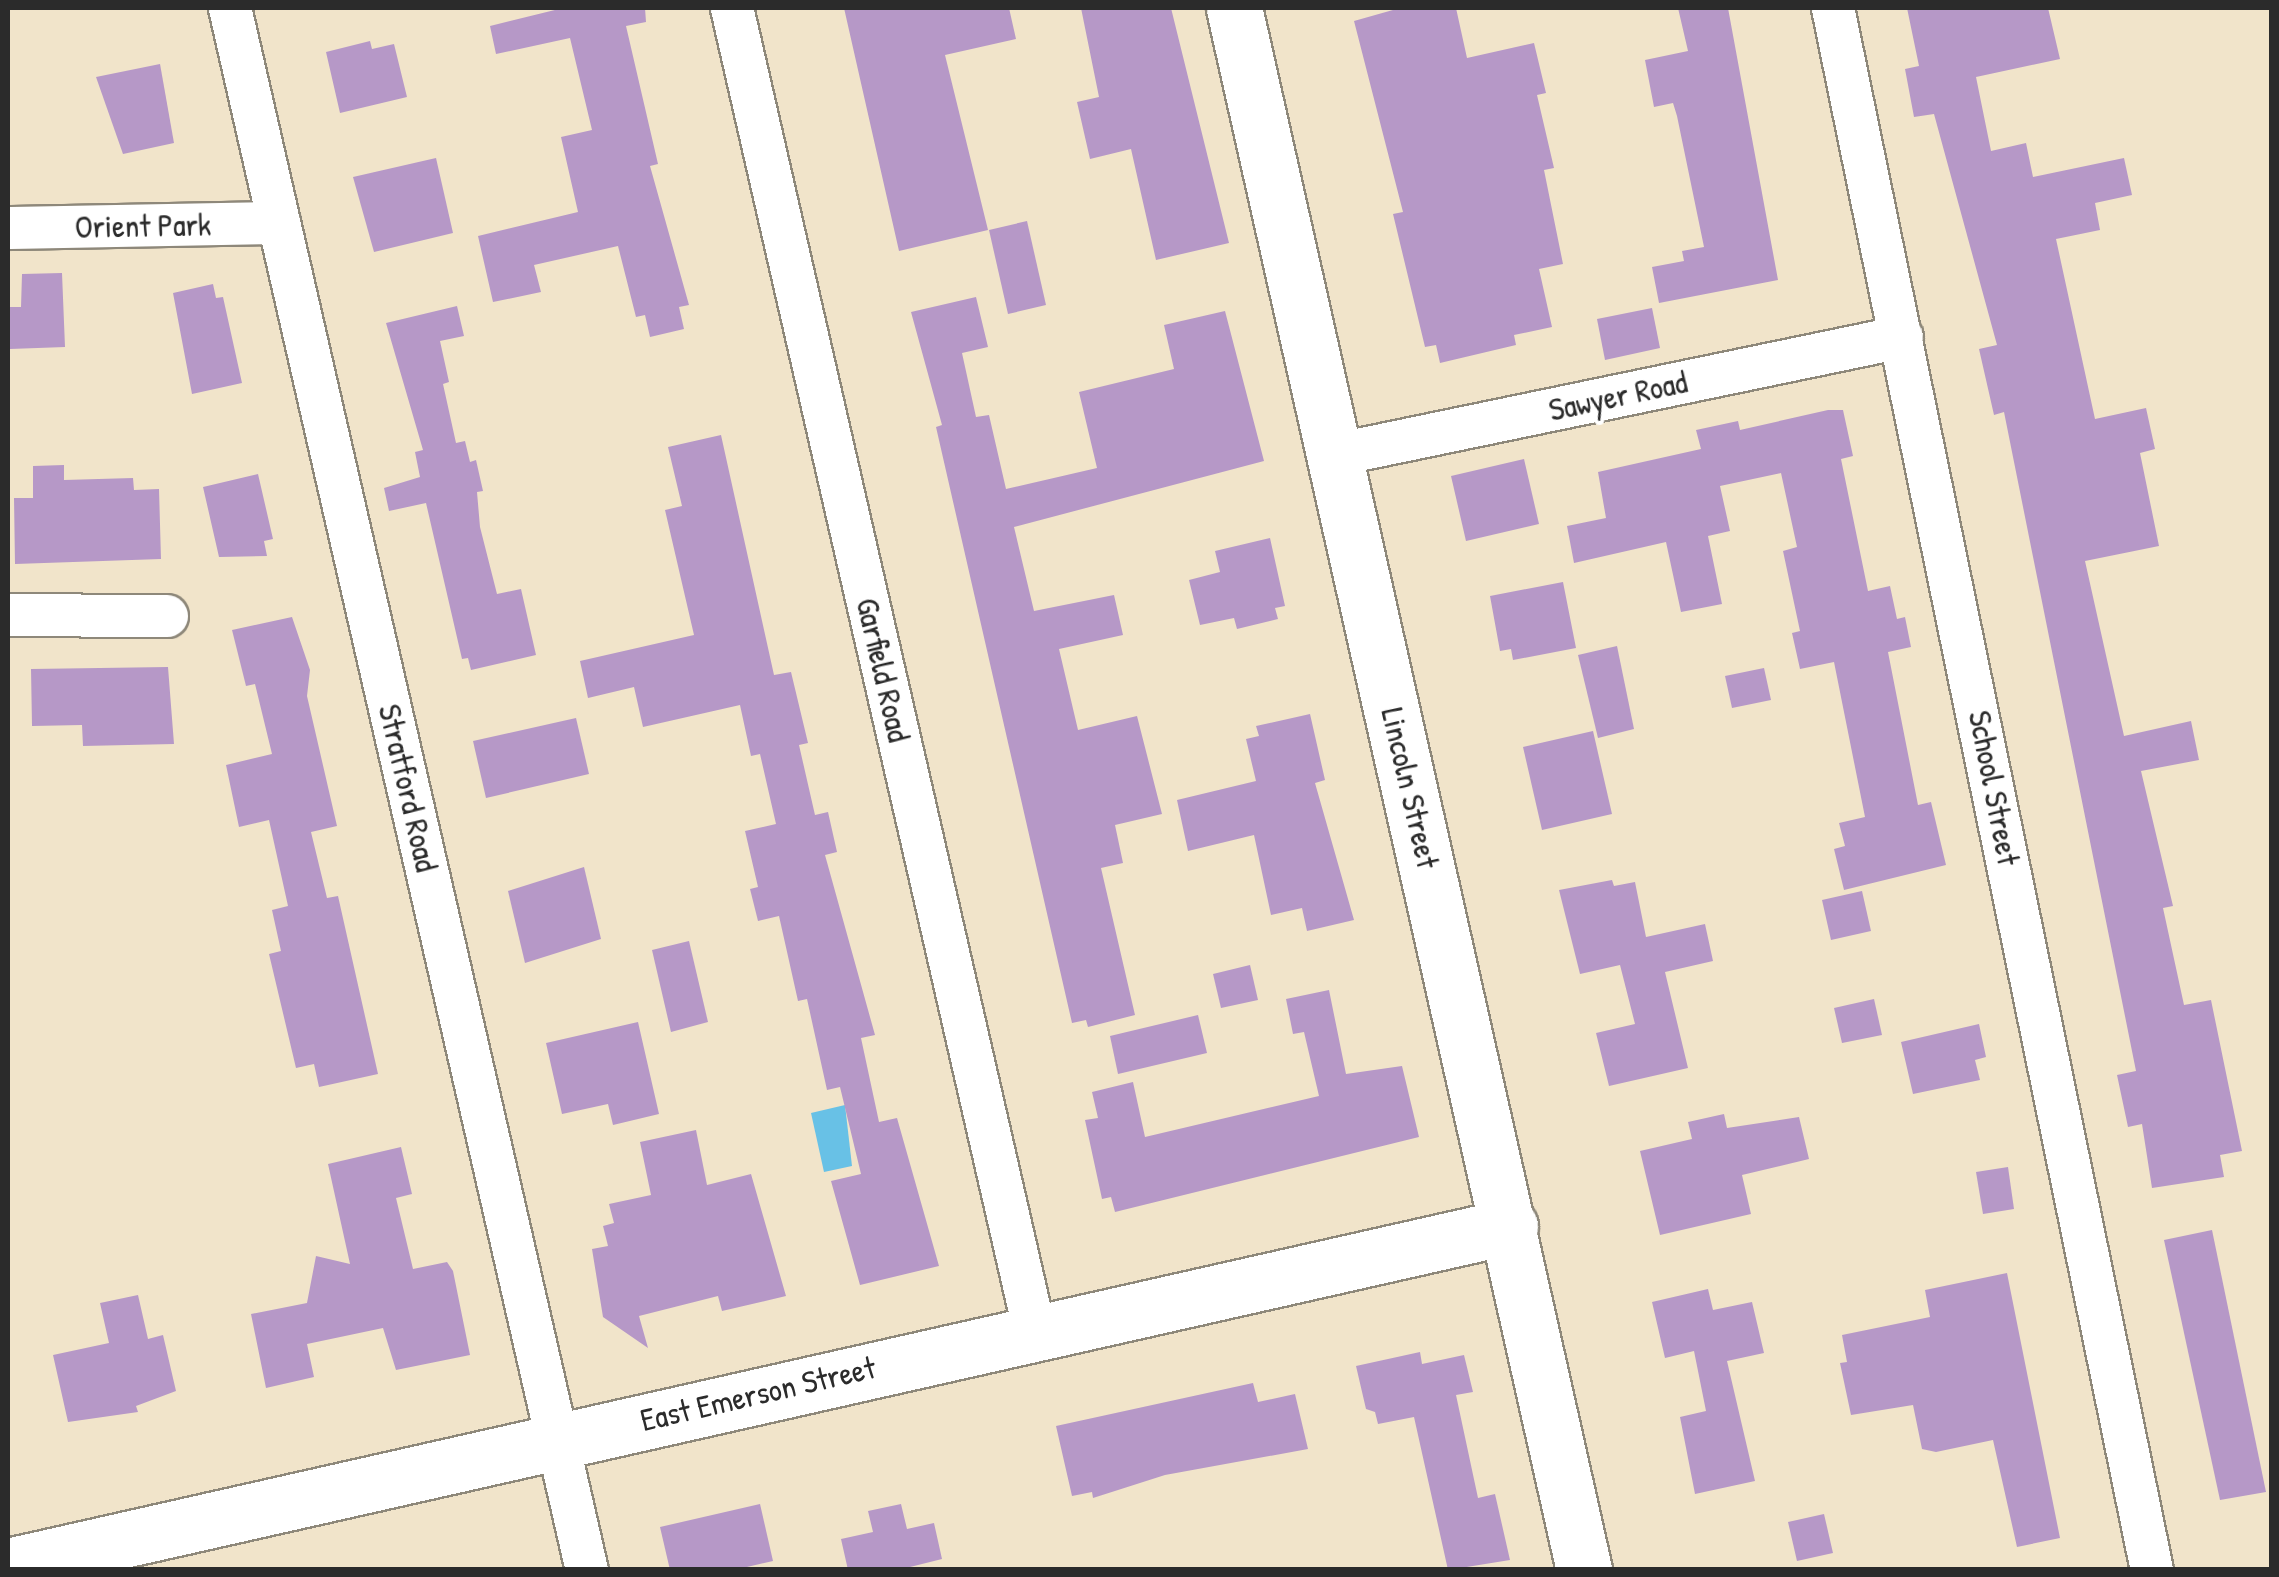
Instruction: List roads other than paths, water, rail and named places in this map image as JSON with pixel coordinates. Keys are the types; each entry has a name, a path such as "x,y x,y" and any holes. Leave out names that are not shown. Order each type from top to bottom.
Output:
{"street":[{"name":"Stratford Road","path":"230,8 587,1570"},
{"name":"Garfield Road","path":"732,8 1035,1332"},
{"name":"Lincoln Street","path":"1234,8 1510,1226 1584,1570"},
{"name":"School Street","path":"1833,8 2152,1570"},
{"name":"Orient Park","path":"8,228 279,223"},
{"name":"Sawyer Road","path":"1334,455 1902,337"},
{"path":"8,616 167,616"},
{"name":"East Emerson Street","path":"8,1566 1510,1226"}],"water":[{"path":"845,1105 852,1166 824,1172 811,1113"}]}
